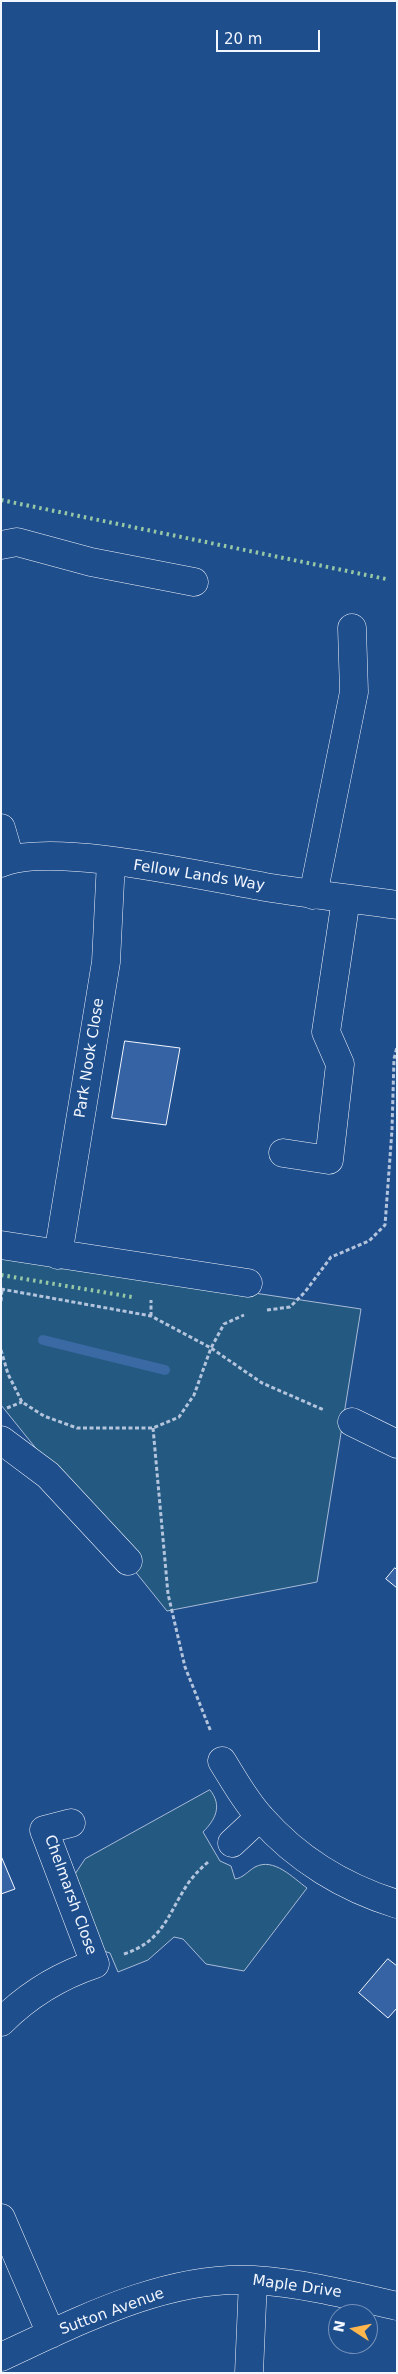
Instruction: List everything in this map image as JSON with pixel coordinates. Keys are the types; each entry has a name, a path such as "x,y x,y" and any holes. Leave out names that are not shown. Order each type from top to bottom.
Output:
{"street":[{"path":"1,545 17,542 91,562 194,582"},
{"path":"313,895 354,692 352,628"},
{"path":"1,828 6,862"},
{"name":"Fellow Lands Way","path":"6,862 61,856 111,861 313,895 397,905"},
{"name":"Park Nook Close","path":"58,1255 106,962 111,861"},
{"path":"283,1153 329,1160 340,1064 326,1032 346,899"},
{"path":"1,1245 248,1283"},
{"path":"352,1422 397,1444"},
{"path":"1,1440 48,1475 128,1561"},
{"path":"222,1761 260,1817 294,1850 345,1884 397,1904"},
{"path":"232,1843 260,1817"},
{"name":"Chelmarsh Close","path":"1,2022 15,2008 50,1984 68,1973 95,1964 44,1830 71,1822"},
{"path":"1,2218 51,2334"},
{"path":"249,2373 253,2280"},
{"name":"Maple Drive","path":"227,2281 253,2280 308,2286 397,2306"},
{"name":"Sutton Avenue","path":"1,2357 125,2304 168,2290 227,2281"}],"path":[{"path":"263,1310 290,1307 306,1292 331,1257 369,1241 385,1225 392,1130 394,1060 397,1047"},
{"path":"1,1300 2,1289 151,1316 211,1348 262,1383 352,1422"},
{"path":"1,1350 8,1374 22,1402 44,1416 77,1428 153,1428 179,1417 194,1395 211,1348 224,1324 246,1314"},
{"path":"1,1410 22,1402"},
{"path":"153,1428 168,1594 185,1667 222,1761"},
{"path":"95,1964 134,1951 154,1937 166,1924 194,1875 232,1843"}],"shaded area":[{"path":"1,1255 361,1309 317,1582 167,1611 1,1405"},
{"path":"210,1790 217,1807 214,1818 203,1832 220,1861 231,1866 235,1879 243,1876 255,1867 269,1865 283,1870 307,1888 244,1971 206,1964 183,1939 174,1937 148,1960 118,1972 110,1953 100,1950 75,1874 85,1859"}],"building":[{"path":"125,1041 180,1048 166,1125 112,1118"},
{"path":"395,1568 397,1570 397,1588 386,1579"},
{"path":"1,1856 15,1889 1,1894"},
{"path":"388,1959 397,1966 397,2008 388,2018 359,1993"}],"waterway":[{"path":"43,1340 165,1370"}],"hedge":[{"path":"1,500 386,579"},
{"path":"1,1275 132,1297"}]}
